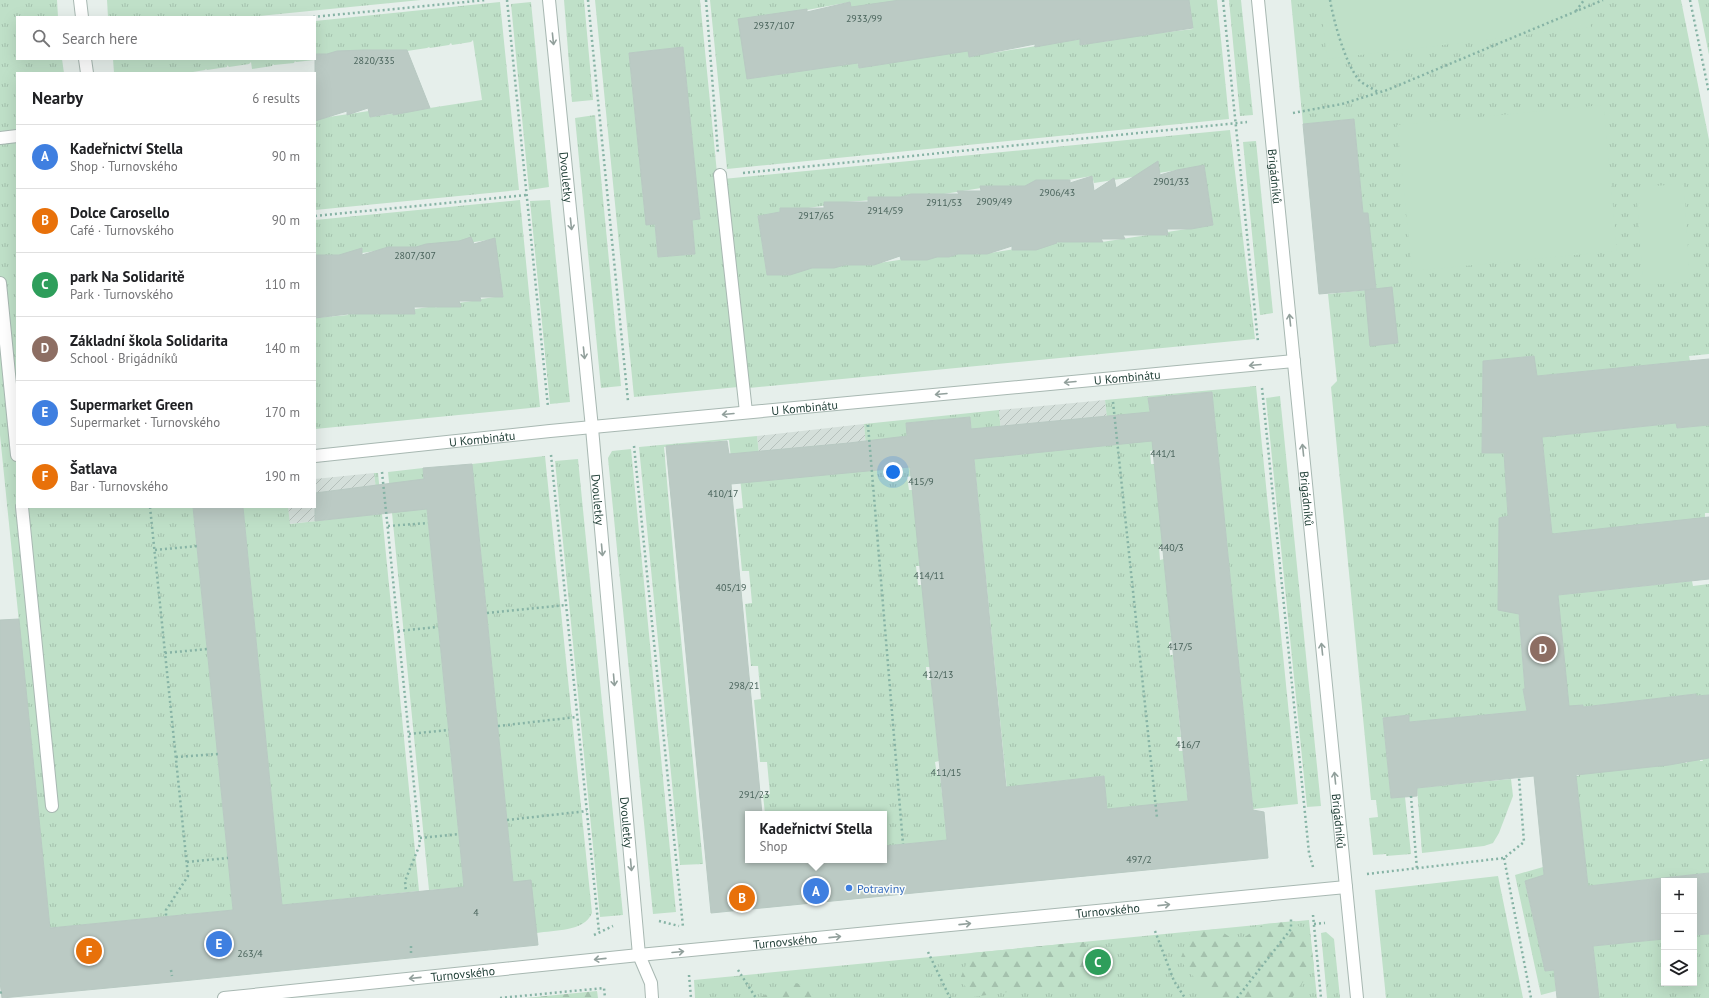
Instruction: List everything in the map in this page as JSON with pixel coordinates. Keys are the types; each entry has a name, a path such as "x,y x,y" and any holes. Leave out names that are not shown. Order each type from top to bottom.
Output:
{"street":[{"path":"80,0 82,16"},
{"name":"Dvouletky","path":"549,0 592,428 639,956 651,983 652,998"},
{"name":"Brigádníků","path":"1258,0 1357,998"},
{"path":"85,60 87,72"},
{"path":"0,138 16,136"},
{"path":"720,175 746,412"},
{"path":"0,283 16,445"},
{"name":"U Kombinátu","path":"316,456 542,431 592,428 746,412 1294,361"},
{"path":"22,508 52,806"},
{"name":"Turnovského","path":"224,998 1345,882"}],"path":[{"path":"316,17 486,0"},
{"path":"507,0 548,410"},
{"path":"588,0 629,408"},
{"path":"706,0 720,175 1236,124 1270,119 1302,110 1342,104 1378,92 1603,0"},
{"path":"1223,0 1258,342"},
{"path":"1330,0 1333,15 1349,63 1360,81 1378,92"},
{"path":"1576,11 1584,0"},
{"path":"1690,0 1709,93"},
{"path":"316,216 527,195"},
{"path":"1262,388 1309,853 1315,872"},
{"path":"1113,395 1157,818"},
{"path":"867,420 903,844"},
{"path":"634,444 683,927"},
{"path":"551,452 599,932"},
{"path":"382,469 420,838 420,844 405,881 406,892"},
{"path":"150,508 188,876 166,910 166,916"},
{"path":"388,526 428,522"},
{"path":"155,550 197,546"},
{"path":"487,613 566,605"},
{"path":"398,631 438,627"},
{"path":"165,653 207,649"},
{"path":"498,726 577,717"},
{"path":"409,734 449,730"},
{"path":"176,757 218,754"},
{"path":"1345,882 1417,869 1504,858 1524,842 1519,778"},
{"path":"1411,796 1417,869"},
{"path":"507,820 587,811"},
{"path":"420,838 459,834"},
{"path":"187,862 228,858"},
{"path":"1504,858 1531,998"},
{"path":"1313,915 1321,998"},
{"path":"1237,998 1292,929 1292,917"},
{"path":"1314,924 1332,922"},
{"path":"587,936 594,935 617,925"},
{"path":"1155,931 1174,981 1185,998"},
{"path":"411,946 411,953"},
{"path":"920,953 928,952 950,998"},
{"path":"172,970 172,976"},
{"path":"738,970 756,998"},
{"path":"731,971 746,970"},
{"path":"691,998 689,975 696,975"},
{"path":"500,998 604,988 605,998"}],"shaded area":[{"path":"1105,400 1110,445 1003,456 999,410"},
{"path":"864,424 868,470 762,481 757,436"},
{"path":"374,473 379,514 289,524 288,508 316,508 316,479"}],"green space":[{"path":"0,0 57,0 58,16 16,16 16,60 62,60 64,72 16,72 16,508 193,508 233,910 50,928 0,435"},
{"path":"107,0 421,0 260,16 108,16"},
{"path":"564,0 584,0 593,100 572,102"},
{"path":"595,0 700,0 738,387 634,397","holes":["683,47 700,219 692,220 695,254 658,257 655,224 646,224 629,53"]},
{"path":"710,0 907,0 851,8 850,2 807,10 761,16 747,79 857,62 859,68 968,50 992,53 1080,39 1081,45 1127,37 1193,29 1189,0 1217,0 1229,119 727,169"},
{"path":"1229,0 1241,0 1253,115 1240,116"},
{"path":"1291,0 1681,0 1709,140 1709,354 1689,356 1690,361 1537,376 1533,356 1483,361 1482,453 1483,450 1504,449 1508,516 1499,518 1498,610 1518,606 1525,689 1523,689 1527,711 1409,722 1409,715 1383,718 1391,798 1405,797 1411,854 1386,856 1386,854 1373,855 1369,818 1378,817 1376,800 1371,800 1331,387 1337,381 1328,294 1376,289 1363,213 1354,119 1303,124"},
{"path":"1320,0 1588,0 1591,27 1327,59"},
{"path":"1698,0 1709,0 1709,55"},
{"path":"500,2 519,190 316,210 316,119 369,111 371,117 482,100 473,40 471,42 452,45 451,43 449,45 407,51 316,60 316,21"},
{"path":"531,2 549,187 529,190 511,4"},
{"path":"113,60 314,60 273,64 272,66 252,69 251,62 249,64 229,67 227,65 227,67 193,72 114,72"},
{"path":"1604,105 1617,251 1412,271 1397,125"},
{"path":"595,115 621,386 601,388 575,118"},
{"path":"1230,130 1255,339 749,388 723,179","holes":["1204,166 1213,225 1102,242 1078,239 990,253 945,253 879,263 833,264 767,275 758,216 847,202 938,195 981,188 1026,187 1092,176 1094,183"]},
{"path":"1256,141 1273,313 1260,315 1243,142"},
{"path":"1684,184 1690,282 1643,285 1636,187"},
{"path":"520,200 540,407 316,429 316,318 348,314 415,311 415,309 435,306 436,308 437,306 503,297 494,238 449,246 384,248 382,250 316,260 316,220"},
{"path":"550,200 570,402 550,404 530,201"},
{"path":"1256,386 1298,804 1253,809 1212,392 1148,398 1154,450 1150,451 1151,464 1155,464 1163,546 1159,546 1160,560 1164,559 1172,641 1169,642 1170,655 1173,655 1181,737 1177,737 1179,751 1183,751 1189,816 1139,806 1107,809 1104,776 1032,784 1009,810 970,417 906,423 911,476 907,477 909,490 913,490 920,566 916,566 918,585 922,585 930,667 926,667 927,680 931,680 939,761 935,762 937,775 940,775 947,840 887,846 887,811 765,811 763,795 770,794 767,762 760,762 754,700 761,699 758,666 751,666 745,604 752,603 749,571 742,571 736,509 743,508 740,477 733,477 729,440 664,447 703,864 680,865 639,447 757,436 762,481 868,470 864,424 999,410 1003,456 1110,445 1105,400"},
{"path":"1280,396 1321,806 1307,807 1266,398"},
{"path":"1676,423 1677,428 1709,425 1709,513 1705,513 1705,518 1552,534 1542,437"},
{"path":"631,449 676,912 653,914 608,458 612,451"},
{"path":"545,456 592,913 588,919 576,927 537,933 513,882 472,464"},
{"path":"578,459 623,915 600,917 555,461"},
{"path":"423,468 464,887 429,890 388,472"},
{"path":"374,473 378,473 419,891 282,905 243,508 288,508 290,524 379,514"},
{"path":"1692,581 1693,586 1709,584 1709,695 1696,696 1696,694 1583,707 1583,705 1580,705 1580,707 1569,708 1558,595"},
{"path":"1709,758 1709,873 1588,886 1576,776 1579,776 1578,774 1684,761 1687,763 1687,760 1700,759 1700,761 1703,761 1702,759"},
{"path":"1511,779 1513,796 1499,833 1493,843 1484,846 1422,853 1417,788"},
{"path":"1543,867 1545,883 1525,882 1545,971 1554,970 1556,991 1541,995 1515,875"},
{"path":"1498,876 1523,998 1386,998 1375,890"},
{"path":"1309,920 1317,998 695,998 694,980"},
{"path":"1295,921 1311,944 1314,966 1292,998 1215,998 1202,987 1180,960 1191,932 1218,929 1237,942 1264,924"},
{"path":"1326,932 1334,939 1340,998 1327,998 1321,933"},
{"path":"1709,934 1709,998 1599,998 1593,946 1661,939 1661,986 1697,986 1697,935"},
{"path":"1084,942 1093,962 1078,986 1021,990 973,997 960,979 971,953"},
{"path":"789,982 804,985 816,998 759,998"},
{"path":"597,991 598,998 525,998"}],"building":[{"path":"900,0 1189,0 1193,28 1080,45 1080,39 1035,47 1035,44 969,57 968,51 859,68 858,63 747,79 738,19 807,9 807,12 850,2 851,7"},
{"path":"683,47 700,219 692,220 695,254 658,257 655,224 646,225 629,53"},
{"path":"407,50 430,108 393,115 393,113 370,117 368,108 347,115 347,111 316,121 316,54 327,54 337,51"},
{"path":"1354,119 1363,213 1368,213 1376,289 1319,294 1303,124"},
{"path":"1158,161 1160,175 1204,165 1213,225 1191,229 1167,229 1168,235 1123,235 1125,239 1101,239 1103,242 1056,242 1057,243 1036,250 1012,250 1012,246 987,254 958,254 949,257 937,257 927,260 901,260 900,256 874,265 845,265 834,268 812,268 790,275 767,275 758,216 780,212 780,208 824,208 824,202 868,202 868,197 901,197 911,194 959,194 957,191 981,191 980,186 1025,186 1036,180 1070,180 1070,183 1092,176 1094,191 1114,178 1116,188"},
{"path":"471,237 474,244 495,238 503,297 480,297 481,301 459,301 461,307 414,307 415,314 348,314 316,318 316,255 339,255 362,248 362,255 388,247 416,247 426,244 459,241"},
{"path":"1392,287 1398,343 1370,346 1365,290"},
{"path":"1534,356 1537,376 1709,359 1709,425 1677,428 1676,423 1542,437 1552,534 1709,517 1709,579 1558,595 1569,706 1583,705 1583,707 1696,694 1696,696 1709,695 1709,758 1669,765 1576,775 1588,886 1661,878 1661,939 1593,946 1599,998 1557,998 1554,970 1545,971 1525,881 1544,875 1534,776 1417,788 1417,796 1391,798 1383,718 1409,715 1409,722 1527,711 1523,689 1525,689 1519,614 1498,610 1499,518 1508,516 1504,453 1482,453 1483,361"},
{"path":"1212,392 1253,810 1264,812 1268,858 711,913 666,446 727,441 729,454 907,436 906,423 970,417 971,429 1150,412 1148,398","holes":["1152,441 1188,801 1107,809 1104,776 1006,787 974,459","910,467 947,840 887,846 887,863 745,863 745,811 762,811 731,484"]},
{"path":"472,464 513,882 531,880 538,945 2,998 0,982 0,620 19,619 50,928 233,910 193,508 243,508 282,905 464,887 427,509 315,521 316,493 424,479 423,468"},
{"path":"1709,873 1709,934 1697,935 1697,878 1662,878"}],"place":[{"name":"Základní škola Solidarita","path":"1543,649"},
{"name":"Potraviny","path":"849,888"},
{"name":"Kadeřnictví Stella","path":"816,891"},
{"name":"Dolce Carosello","path":"742,898"},
{"name":"Supermarket Green","path":"219,944"},
{"name":"Šatlava","path":"89,951"},
{"name":"park Na Solidaritě","path":"1098,962"}]}
